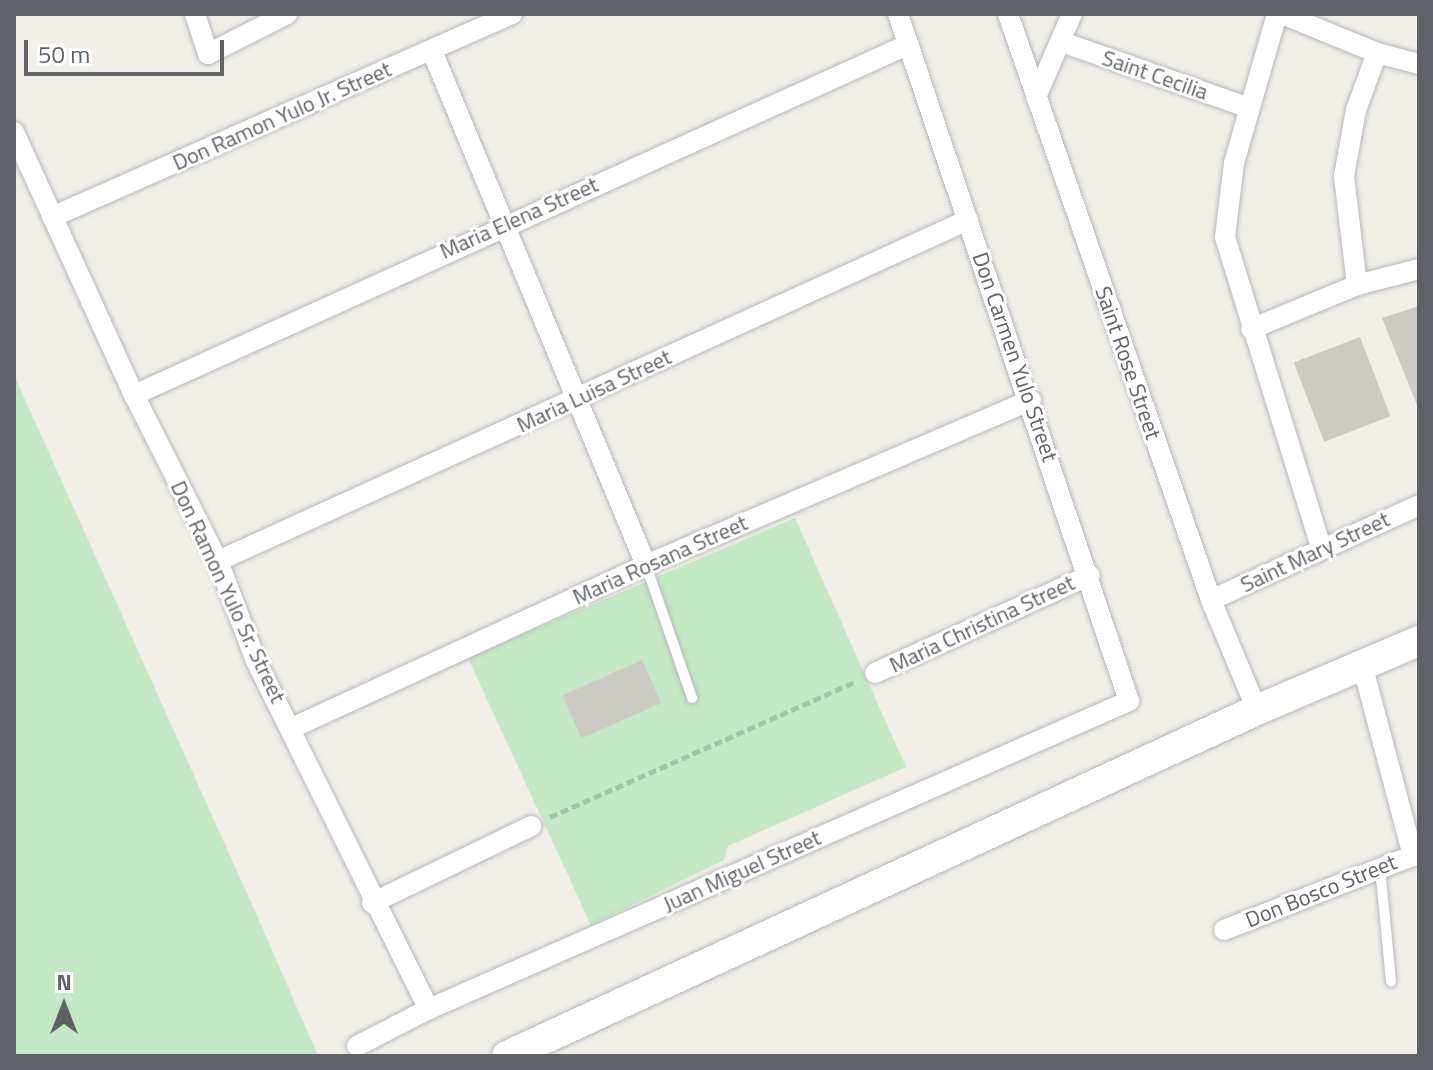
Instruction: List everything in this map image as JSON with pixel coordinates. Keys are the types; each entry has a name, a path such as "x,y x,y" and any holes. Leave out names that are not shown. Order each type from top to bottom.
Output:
{"street":[{"path":"195,14 208,54 287,14"},
{"name":"Don Ramon Yulo Jr. Street","path":"52,217 512,14"},
{"name":"Don Carmen Yulo Street","path":"898,14 1090,575 1129,701"},
{"name":"Saint Rose Street","path":"1008,14 1211,600 1257,710"},
{"path":"1036,97 1072,14"},
{"path":"1321,547 1225,237 1247,107 1279,14 1377,53 1419,64"},
{"name":"Saint Cecilia","path":"1062,42 1247,107"},
{"name":"Maria Elena Street","path":"134,395 501,225 907,45"},
{"path":"432,51 501,225 646,565"},
{"path":"1357,285 1344,176 1356,110 1377,53"},
{"name":"Don Ramon Yulo Sr. Street","path":"14,132 134,395 218,561 256,661 292,728 372,903 429,1009"},
{"name":"Maria Luisa Street","path":"218,561 968,220"},
{"path":"1251,329 1357,285 1419,269"},
{"name":"Maria Rosana Street","path":"292,728 646,565 1031,400"},
{"name":"Saint Mary Street","path":"1211,600 1321,547 1419,505"},
{"name":"Maria Christina Street","path":"875,673 1090,575"},
{"path":"507,1056 1257,710 1363,668 1419,641"},
{"path":"1363,668 1416,854"},
{"name":"Juan Miguel Street","path":"357,1046 429,1009 1129,701"},
{"path":"372,903 531,826"},
{"name":"Don Bosco Street","path":"1224,930 1416,854"}],"lane":[{"path":"646,565 692,698"},
{"path":"1380,867 1391,981"}],"path":[{"path":"531,826 875,673"}],"green space":[{"path":"14,375 258,918 318,1056 14,1056"},
{"path":"795,518 906,767 728,846 724,860 591,925 468,658"}],"building":[{"path":"1419,306 1419,410 1382,318"},
{"path":"1360,337 1390,416 1324,442 1294,362"},
{"path":"642,660 661,703 582,738 563,695"}]}
